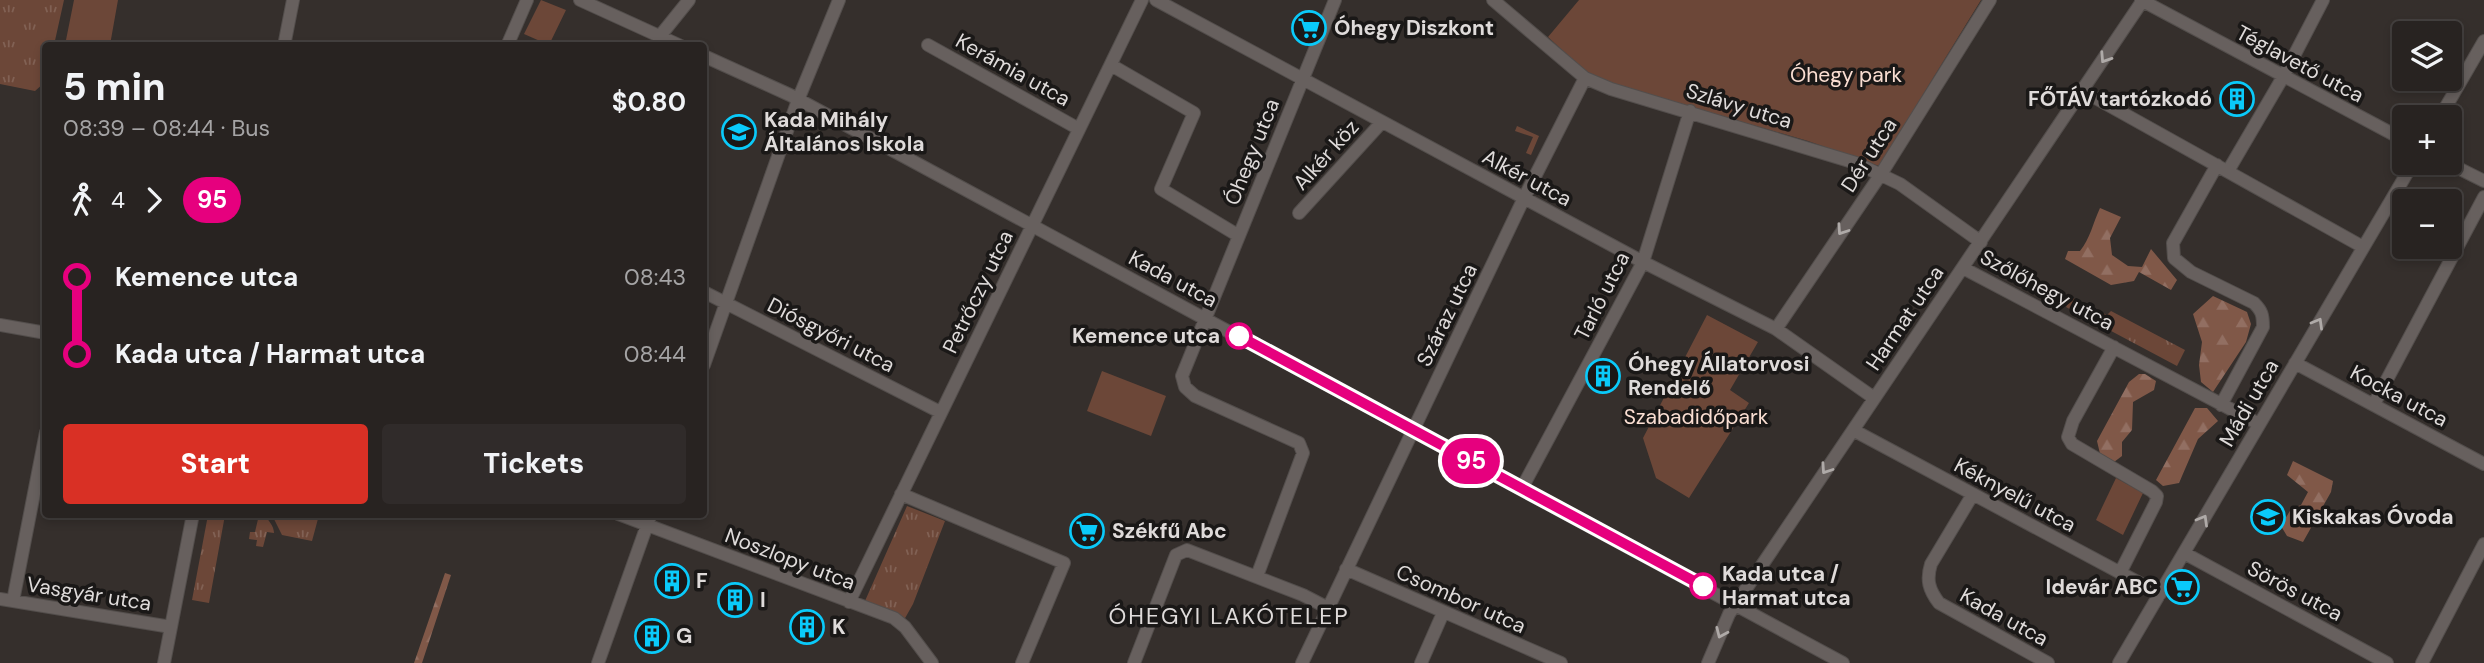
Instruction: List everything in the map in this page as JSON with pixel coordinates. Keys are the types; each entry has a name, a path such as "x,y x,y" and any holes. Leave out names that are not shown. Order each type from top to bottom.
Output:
{"street":[{"path":"285,42 293,0"},
{"path":"508,42 527,0"},
{"path":"580,0 673,42"},
{"path":"660,36 690,0"},
{"path":"707,356 798,100 839,0"},
{"name":"Petrőczy utca","path":"849,602 1142,0"},
{"name":"Alkér utca","path":"1156,0 1643,262 1776,329 1874,398"},
{"name":"Óhegy utca","path":"1257,576 1303,453 1299,443 1195,396 1185,387 1182,376 1335,0"},
{"name":"Szlávy utca","path":"1493,0 1585,78 1611,89 1856,163 1900,184 1981,242"},
{"name":"Dér utca","path":"1776,329 1881,174 1990,0"},
{"name":"Téglavető utca","path":"2142,0 2392,134"},
{"name":"Harmat utca","path":"1707,663 1729,614 2142,0"},
{"path":"2221,405 2263,327 2261,309 2191,272 2174,257 2173,243 2283,77 2323,0"},
{"path":"2447,105 2484,41"},
{"name":"Kerámia utca","path":"928,45 1079,129"},
{"name":"Kada utca","path":"707,57 798,100 1843,663"},
{"path":"1111,65 1195,113 1161,189 1239,236"},
{"name":"Száraz utca","path":"1346,569 1524,198 1585,78"},
{"path":"2083,91 2363,247"},
{"name":"Tarló utca","path":"1521,488 1643,262 1690,111"},
{"name":"Alkér köz","path":"1299,213 1382,122"},
{"path":"2462,170 2484,181"},
{"name":"Mádi utca","path":"2119,663 2406,175"},
{"path":"2374,404 2484,197"},
{"name":"Szőlőhegy utca","path":"1962,268 2259,424"},
{"name":"Diósgyőri utca","path":"707,294 940,412"},
{"path":"0,325 42,333"},
{"name":"Szőlőhegy utca","path":"2113,347 2073,421 2068,437 2072,444 2157,496 2120,573"},
{"name":"Kocka utca","path":"2295,363 2484,464"},
{"name":"Kéknyelű utca","path":"1853,430 2160,594"},
{"path":"6,600 42,449"},
{"path":"901,494 1064,563 1022,663"},
{"name":"Kada utca","path":"1973,494 1931,564 1929,587 1940,603 2048,663"},
{"path":"164,663 192,518"},
{"path":"598,663 649,520"},
{"name":"Noszlopy utca","path":"649,520 899,622 932,663"},
{"path":"2422,663 2484,544"},
{"path":"1134,663 1176,555 1187,550 1303,594 1328,608"},
{"name":"Sörös utca","path":"2184,553 2387,663"},
{"path":"1302,663 1346,569"},
{"name":"Csombor utca","path":"1346,569 1561,663"},
{"name":"Vasgyár utca","path":"6,600 171,627"},
{"path":"1421,663 1443,613"}],"green space":[{"path":"0,0 64,0 55,42 42,42 42,85 35,91 0,84"},
{"path":"74,0 118,0 111,42 66,42"},
{"path":"541,0 566,10 550,42 542,42 524,34"},
{"name":"Óhegy park","path":"1579,0 1981,0 1879,166 1808,141 1615,85 1587,73 1548,37"},
{"path":"1517,126 1539,136 1531,155 1526,153 1533,137 1515,131"},
{"path":"2100,208 2121,217 2110,238 2112,255 2128,266 2142,267 2151,249 2177,280 2171,290 2139,272 2134,281 2111,285 2065,259 2068,251 2080,251"},
{"path":"2213,296 2247,312 2251,324 2246,342 2213,392 2201,382 2199,365 2202,342 2193,314"},
{"path":"2071,297 2107,315 2111,311 2185,350 2177,366 2066,307"},
{"name":"Szabadidőpark","path":"1707,315 1758,342 1730,390 1749,403 1689,498 1656,478 1643,438"},
{"path":"1102,371 1166,396 1151,436 1087,411"},
{"path":"2139,374 2145,374 2156,381 2154,390 2133,402 2132,430 2122,442 2122,456 2114,462 2101,458 2097,441 2129,382"},
{"path":"2195,408 2207,408 2218,421 2198,439 2179,483 2163,486 2156,480"},
{"path":"2293,461 2333,481 2331,492 2303,542 2287,536 2281,526 2291,509 2301,505 2308,492 2287,475"},
{"path":"2116,478 2143,493 2123,535 2096,520"},
{"path":"907,506 945,521 913,604 904,620 865,601"},
{"path":"207,518 224,518 209,603 192,600"},
{"path":"258,518 266,518 274,530 274,533 267,532 263,547 256,546 257,540 249,539 250,532 255,532"},
{"path":"274,518 318,518 312,541 282,535"},
{"path":"445,573 451,575 422,663 414,663"}],"bus line":[{"name":"95","path":"1239,336 1703,586"}],"place":[{"name":"Óhegy Diszkont","path":"1309,28"},
{"name":"FŐTÁV tartózkodó","path":"2237,99"},
{"name":"Kada Mihály Általános Iskola","path":"739,132"},
{"name":"Kemence utca","path":"1239,336"},
{"name":"Óhegy Állatorvosi Rendelő","path":"1603,376"},
{"name":"Kiskakas Óvoda","path":"2268,517"},
{"name":"Székfű Abc","path":"1087,531"},
{"name":"F","path":"672,581"},
{"name":"Kada utca / Harmat utca","path":"1703,586"},
{"name":"Idevár ABC","path":"2182,587"},
{"name":"I","path":"735,600"},
{"name":"K","path":"807,627"},
{"name":"G","path":"652,636"}],"district":[{"name":"ÓHEGYI LAKÓTELEP","path":"1229,616"}]}
